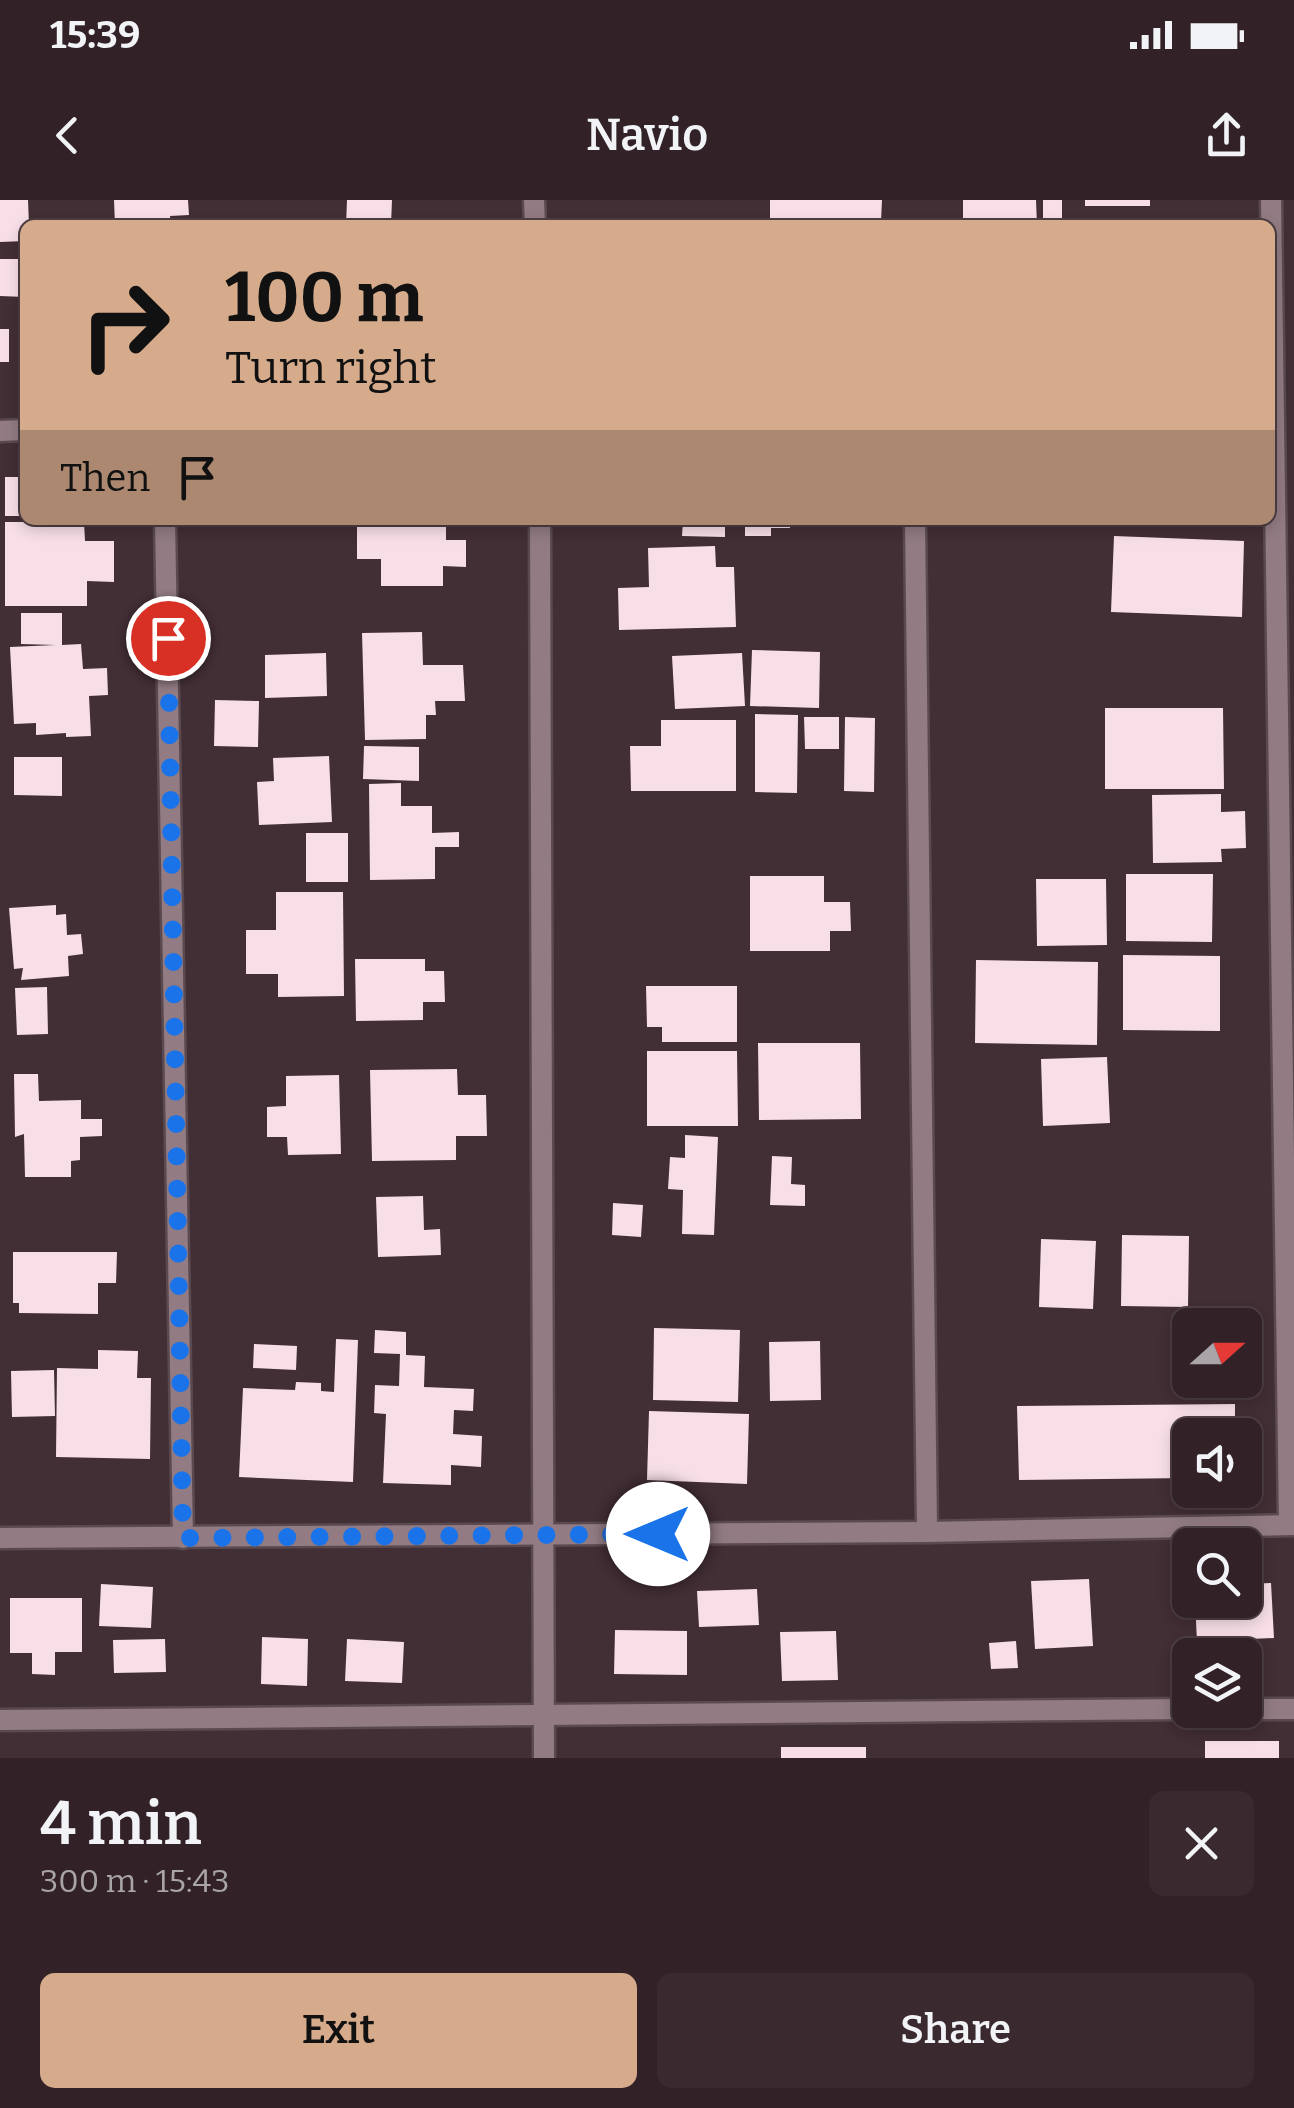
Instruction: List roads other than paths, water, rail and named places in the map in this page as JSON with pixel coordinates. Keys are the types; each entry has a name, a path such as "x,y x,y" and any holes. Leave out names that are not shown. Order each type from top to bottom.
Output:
{"street":[{"path":"0,1538 1292,1526 1287,767 1275,296"},
{"path":"165,525 183,1538"},
{"path":"540,525 544,1758"},
{"path":"915,525 927,1532"},
{"path":"1262,1709 1294,1709"},
{"path":"0,1720 1172,1710"}]}
